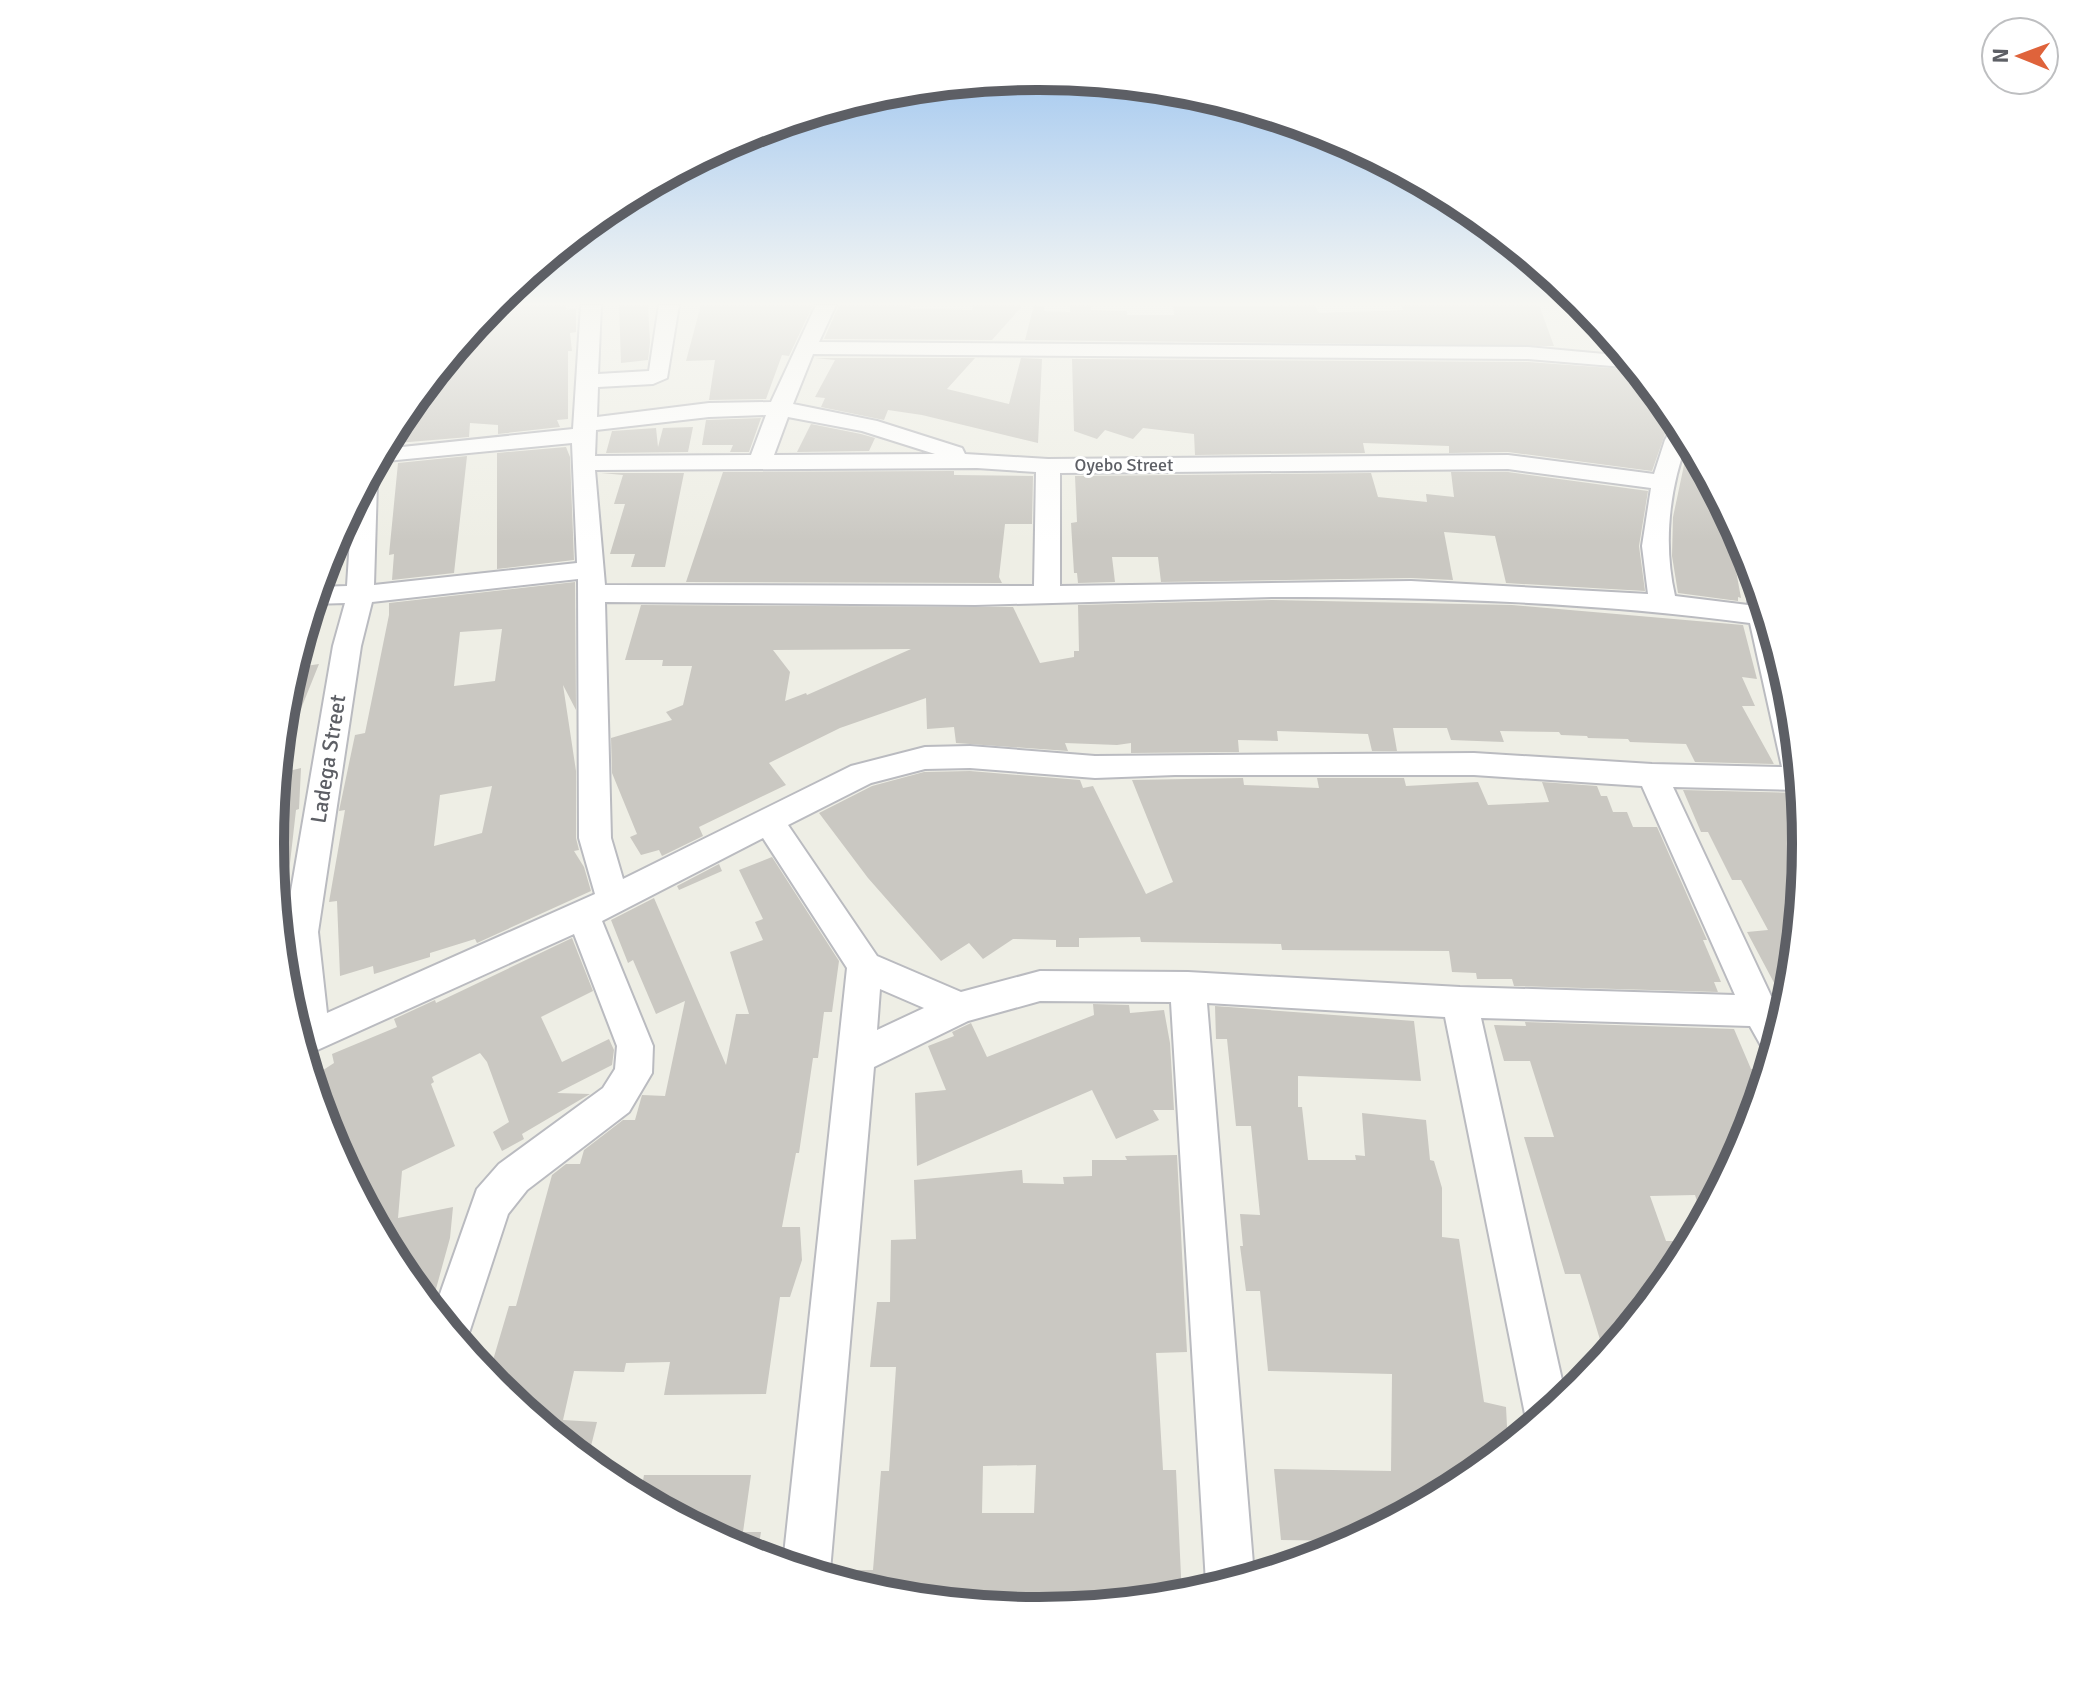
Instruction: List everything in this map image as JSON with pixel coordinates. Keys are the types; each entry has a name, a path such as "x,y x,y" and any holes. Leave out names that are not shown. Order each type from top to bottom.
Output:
{"street":[{"path":"453,1318 491,1203 513,1177 616,1100 633,1073 635,1046 598,908 590,582 583,463 588,384"},
{"path":"761,460 791,384"},
{"path":"393,454 729,410 779,409 893,430 977,461"},
{"path":"1663,603 1655,557 1664,483 1675,442"},
{"name":"Oyebo Street","path":"583,463 977,461 1048,466 1508,462 1664,483"},
{"path":"1047,595 1048,466"},
{"name":"Ladega Street","path":"305,1017 301,932 347,646 360,595 364,506"},
{"path":"326,596 590,582 1047,595 1411,589 1753,605"},
{"path":"310,1037 598,908 862,774 925,758 970,757 1095,767 1474,764 1652,775 1788,777"},
{"path":"1652,775 1771,1016"},
{"path":"770,823 865,966 960,1008"},
{"path":"807,1560 865,966"},
{"path":"854,1059 960,1008 1040,986 1188,987 1770,1021"},
{"path":"1188,987 1229,1572"},
{"path":"1460,1002 1544,1401"}],"building":[{"path":"441,384 568,384 568,419 557,420 560,427 498,434 498,425 470,423 469,437 400,443"},
{"path":"711,384 772,384 766,399 709,400"},
{"path":"822,384 952,384 947,389 1009,404 1014,384 1041,384 1038,443 922,415 888,410 884,420 821,407 825,398 815,397"},
{"path":"1073,384 1635,384 1667,428 1652,471 1508,452 1449,453 1449,446 1363,443 1365,453 1195,455 1194,434 1143,428 1133,439 1105,430 1097,439 1074,431"},
{"path":"761,418 749,452 730,452 733,445 702,445 706,420"},
{"path":"811,424 875,438 869,451 797,452"},
{"path":"693,427 688,452 606,453 612,431 656,428 658,447 663,428"},
{"path":"566,447 570,457 574,560 497,569 497,453"},
{"path":"467,456 454,573 392,580 394,554 389,555 398,463"},
{"path":"1685,458 1714,510 1738,566 1735,565 1741,598 1738,597 1738,601 1678,593 1672,556 1673,517"},
{"path":"954,471 954,475 1033,476 1032,524 1005,524 999,577 1002,583 686,582 723,472"},
{"path":"1451,472 1508,472 1648,491 1639,546 1645,591 1506,583 1495,536 1444,532 1453,580 1161,582 1158,557 1112,557 1115,582 1078,583 1077,573 1074,573 1071,523 1077,522 1075,476 1371,473 1378,497 1427,502 1426,494 1454,497"},
{"path":"601,473 684,473 665,567 631,567 635,554 610,554 625,504 614,504 623,475"},
{"path":"575,582 576,710 563,685 576,771 576,838 579,850 574,851 584,867 591,891 477,943 475,939 374,974 373,966 340,976 337,901 329,902 345,810 339,811 355,735 365,733 389,603","holes":["502,629 495,681 454,686 460,632","492,786 482,833 434,846 440,795"]},
{"path":"1273,600 1512,605 1743,625 1757,679 1742,677 1755,706 1742,706 1774,764 1695,762 1686,744 1630,742 1628,739 1561,735 1559,732 1500,731 1504,742 1451,740 1447,728 1393,728 1397,751 1372,751 1368,734 1277,731 1278,741 1238,740 1239,752 1131,753 1131,743 1065,743 1068,751 956,743 954,727 927,729 926,698 840,728 769,763 786,785 699,827 703,836 662,856 659,850 641,855 630,837 637,834 612,773 611,738 672,720 666,712 683,705 692,666 662,666 663,660 625,660 641,605 1013,607 1040,663 1074,657 1074,651 1079,651 1078,605","holes":["911,649 807,695 785,701 790,672 773,650"]},
{"path":"319,664 294,726 299,696 306,666"},
{"path":"301,768 299,809 296,810 286,896 284,844 288,771"},
{"path":"970,771 1080,780 1083,788 1093,786 1146,894 1173,882 1132,780 1243,778 1244,785 1319,788 1317,778 1404,778 1406,786 1478,782 1488,805 1549,802 1542,782 1597,786 1601,796 1607,796 1613,812 1627,812 1633,827 1657,827 1707,940 1703,940 1721,982 1714,982 1718,992 1514,986 1512,979 1477,979 1476,973 1452,972 1449,951 1282,950 1281,944 1141,942 1140,937 1079,938 1079,947 1056,947 1056,940 1013,939 983,959 969,943 941,961 868,878 819,813 872,786 924,772"},
{"path":"1683,790 1790,793 1790,893 1777,989 1747,932 1768,930 1741,880 1732,880 1708,832 1701,832"},
{"path":"772,857 839,961 832,1012 824,1012 818,1058 813,1058 799,1153 796,1153 782,1227 800,1227 802,1260 790,1297 780,1297 766,1394 664,1395 670,1362 626,1363 624,1372 574,1371 563,1420 597,1422 590,1449 541,1410 492,1363 509,1306 516,1306 552,1175 566,1164 580,1164 584,1150 623,1120 635,1120 642,1095 665,1096 685,1001 656,1014 633,960 628,963 611,920 654,898 726,1065 736,1014 749,1014 730,952 763,940 755,922 763,919 739,870"},
{"path":"719,864 722,871 679,890 677,886"},
{"path":"572,938 593,991 541,1017 562,1062 609,1039 614,1050 612,1065 557,1093 590,1094 522,1134 524,1139 502,1151 493,1132 509,1122 487,1062 480,1053 432,1077 434,1082 431,1084 455,1146 402,1171 398,1218 453,1207 450,1238 434,1294 385,1220 362,1177 320,1072 334,1063 332,1054 397,1027 394,1019 435,1000 436,1003"},
{"path":"1093,1004 1129,1005 1130,1013 1164,1010 1170,1043 1174,1110 1153,1110 1159,1120 1116,1139 1092,1090 917,1166 915,1093 946,1090 928,1046 954,1036 952,1032 971,1023 987,1057 1094,1015"},
{"path":"1215,1006 1414,1021 1421,1081 1298,1076 1298,1107 1302,1107 1308,1160 1356,1160 1355,1155 1365,1156 1362,1113 1426,1120 1430,1160 1434,1161 1442,1188 1442,1237 1459,1239 1484,1402 1506,1407 1507,1433 1497,1441 1415,1496 1324,1541 1281,1540 1274,1469 1391,1471 1392,1374 1268,1371 1260,1291 1246,1291 1240,1246 1243,1246 1240,1214 1260,1215 1251,1126 1236,1126 1227,1039 1216,1039"},
{"path":"1525,1022 1734,1029 1751,1069 1757,1069 1734,1132 1699,1206 1695,1195 1650,1196 1666,1241 1678,1241 1636,1302 1601,1344 1580,1274 1565,1274 1524,1137 1554,1137 1530,1061 1504,1061 1494,1025 1526,1026"},
{"path":"1177,1155 1187,1352 1156,1353 1163,1470 1176,1470 1181,1584 1136,1591 1038,1597 940,1591 840,1570 873,1570 881,1471 889,1471 896,1367 870,1367 877,1302 890,1302 891,1240 916,1239 914,1180 1022,1170 1023,1183 1064,1184 1063,1177 1092,1176 1092,1160 1127,1160 1125,1156","holes":["1036,1465 1034,1513 982,1513 983,1466"]},
{"path":"644,1475 751,1475 743,1532 761,1532 759,1543 705,1519 642,1484"}]}
